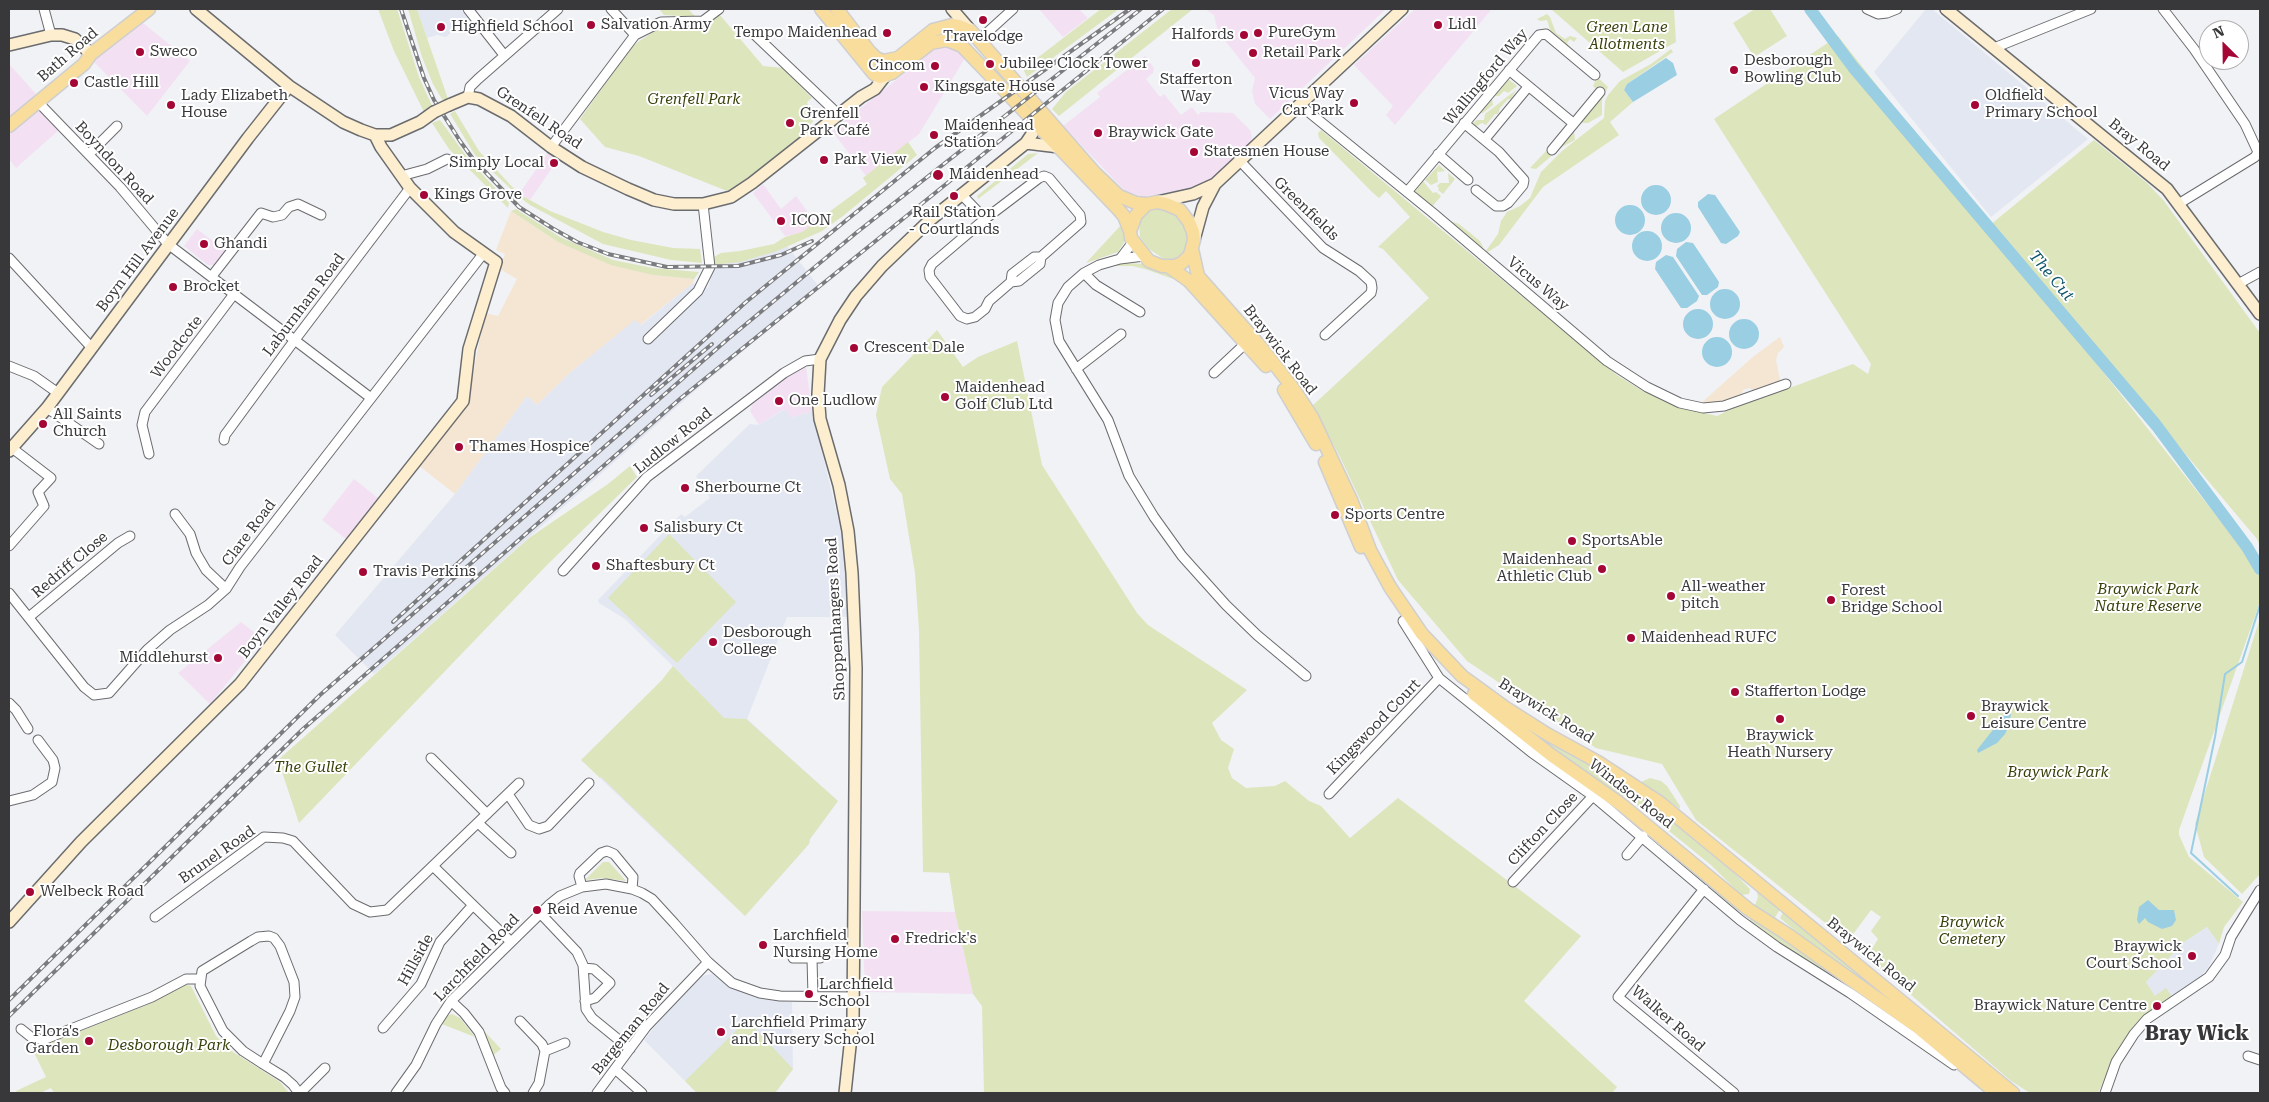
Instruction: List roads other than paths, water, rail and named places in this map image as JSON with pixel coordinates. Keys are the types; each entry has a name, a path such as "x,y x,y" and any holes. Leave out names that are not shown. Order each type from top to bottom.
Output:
{"main road":[{"name":"Bath Road","path":"9,126 84,64 91,54 149,9"},
{"path":"821,9 879,75"},
{"path":"836,9 869,51 883,61 898,58 933,30 948,26 959,26 976,35 1037,117 1120,196 1166,204 1180,210 1189,222 1193,245 1186,259 1182,263 1168,266 1154,263 1144,256 1131,236 1124,216 1043,132 1037,117"},
{"name":"Grenfell Road","path":"879,75 892,73 932,43 942,40 962,46 1037,117"},
{"path":"1131,236 1136,215 1152,203"},
{"name":"Braywick Road","path":"1193,245 1198,276 1262,347 1312,417 1334,462 1370,550 1390,588 1422,634 1462,676 1506,708 1547,734 1598,762 1659,802 2013,1093"},
{"name":"Braywick Road","path":"1168,266 1189,282 1246,343 1287,394 1322,456"},
{"name":"Windsor Road","path":"1322,456 1366,557 1390,603 1403,622 1458,682 1506,720 1622,805 1748,908 1916,1026 1996,1093"}],"street":[{"path":"44,9 47,14 51,35"},
{"path":"196,9 289,86 343,122 375,135 399,133 449,104 468,97 470,87 558,9"},
{"path":"468,9 504,55"},
{"path":"611,9 635,35"},
{"path":"551,147 635,35 661,22 703,20 719,9"},
{"path":"952,9 976,35 1013,9"},
{"path":"1152,203 1193,194 1215,184 1402,9"},
{"path":"1867,9 1878,14 1896,9"},
{"name":"Bray Road","path":"1946,9 2156,179 2180,203 2260,314"},
{"path":"1994,48 2091,9"},
{"path":"2163,9 2194,49 2245,124 2258,152 2255,157 2180,203"},
{"name":"Wallingford Way","path":"1407,192 1539,34 1544,33 1595,75"},
{"path":"9,45 51,35 62,35 75,39 91,54"},
{"path":"755,35 839,115"},
{"name":"Grenfell Road","path":"468,97 479,99 494,106 582,167 628,189 654,200 674,204 703,204 724,200 738,192 868,92 875,89 883,61"},
{"path":"1508,70 1574,123"},
{"name":"Boyn Hill Avenue","path":"10,449 47,408 168,244 289,86"},
{"path":"1485,139 1528,87"},
{"path":"1552,150 1600,92"},
{"name":"Boyndon Road","path":"38,102 89,154 168,244 371,398"},
{"name":"Vicus Way","path":"1300,105 1407,192 1596,352 1646,387 1680,403 1703,408 1724,406 1786,384"},
{"path":"1037,117 1029,143 1059,147"},
{"path":"1464,122 1485,139 1524,178 1523,185 1508,203 1503,206 1496,206 1476,190"},
{"path":"89,154 117,126"},
{"name":"Shoppenhangers Road","path":"845,1093 853,1018 856,668 852,573 848,531 839,485 820,419 818,394 820,359 840,320 856,296 907,240 961,194 1041,136 1043,132"},
{"path":"375,135 410,188 454,232 483,254"},
{"path":"1438,154 1468,180"},
{"path":"401,176 427,169 447,159"},
{"name":"Greenfields","path":"1240,161 1323,248 1359,270 1370,282 1371,292 1325,335"},
{"path":"1039,178 1049,178 1080,215 1081,222 1078,227 1041,257 1034,256 1012,274 1011,282 989,301 985,309 975,317 967,319 960,316 930,278 929,270 932,264 985,219 1039,178"},
{"path":"1193,245 1203,207 1215,184"},
{"name":"Laburnham Road","path":"224,440 225,435 294,341 410,188"},
{"path":"961,194 985,219"},
{"path":"212,276 263,210 273,217 282,216 289,207 298,204 321,215"},
{"path":"648,339 698,291 710,267 703,204"},
{"path":"1120,258 1131,236"},
{"name":"Boyn Valley Road","path":"9,922 81,842 240,684 463,401 469,349 496,262 483,254"},
{"name":"Clare Road","path":"9,593 84,687 94,695 109,693 146,650 170,630 208,605 226,589 483,254"},
{"path":"1144,256 1120,258 1099,265 1084,273 1068,286 1058,304 1054,320 1060,341 1108,420 1129,476 1154,517 1182,556 1226,605 1257,635 1306,676"},
{"path":"9,258 91,347"},
{"path":"2238,284 2260,272"},
{"path":"1084,273 1096,285 1138,309"},
{"name":"Woodcote","path":"149,454 142,426 145,412 162,395 234,294"},
{"path":"1076,369 1121,334"},
{"path":"1214,372 1246,343"},
{"name":"Ludlow Road","path":"563,571 647,477 784,373 805,361 820,359"},
{"path":"9,366 34,376 58,392"},
{"path":"47,408 99,444"},
{"path":"9,546 44,506 38,492 50,478 10,449"},
{"path":"175,514 190,534 196,553 206,570 226,589"},
{"name":"Redriff Close","path":"29,617 118,543 130,536"},
{"path":"1403,622 1439,678 1531,752 1593,796 1777,947 1850,993 1996,1093"},
{"name":"Kingswood Court","path":"1329,794 1439,678"},
{"path":"9,703 16,710 28,729"},
{"path":"9,801 33,795 52,782 55,768 53,760 38,740"},
{"path":"431,758 487,814"},
{"name":"Brunel Road","path":"155,917 264,837 283,838 293,842 354,904 370,912 387,910 434,867 519,783"},
{"path":"508,794 529,825 539,829 548,826 589,783"},
{"name":"Clifton Close","path":"1513,881 1593,796"},
{"path":"478,823 511,853"},
{"path":"1627,855 1643,836"},
{"path":"582,887 580,874 601,853 607,851 614,854 633,877 632,889"},
{"path":"434,867 511,942"},
{"name":"Larchfield Road","path":"396,1093 416,1065 436,1024 451,1001 540,913 560,896 582,887 606,884 632,889 652,899 708,962 732,983 760,993 780,996 852,997"},
{"name":"Walker Road","path":"1704,889 1618,997 1734,1093"},
{"path":"2106,1093 2116,1062 2134,1034 2148,1019 2209,977 2225,955 2231,937 2260,890"},
{"name":"Hillside","path":"383,1028 421,984 440,942 473,905"},
{"path":"540,913 577,952 584,968 585,1008 592,1018 630,1049"},
{"path":"263,1064 290,1011 295,997 294,982 280,946 274,938 258,937 202,971 200,986 223,1031 243,1051 293,1085 299,1093 325,1068"},
{"path":"793,958 816,959 813,996"},
{"name":"Bargeman Road","path":"597,1093 658,1014 708,962"},
{"path":"584,968 594,969 610,983 595,998 585,1001"},
{"path":"21,1029 31,1037 43,1040 152,998 186,979 200,979"},
{"path":"451,1001 464,1013 479,1032 503,1091 492,1093"},
{"path":"520,1021 531,1026 546,1052 539,1083 533,1093"},
{"path":"546,1052 565,1043"},
{"path":"2248,1056 2260,1060"},
{"path":"614,1069 642,1093"}],"water":[{"path":"1666,58 1673,63 1677,75 1633,102 1624,90 1627,84"},
{"path":"1656,185 1667,189 1671,200 1667,211 1656,215 1645,211 1641,200 1645,189"},
{"path":"1708,194 1715,195 1740,232 1738,236 1726,244 1721,243 1698,207 1698,202"},
{"path":"1630,205 1641,209 1645,220 1641,231 1630,235 1619,231 1615,220 1619,209"},
{"path":"1676,213 1687,217 1691,228 1687,239 1676,243 1665,239 1661,228 1665,217"},
{"path":"1647,231 1658,235 1662,246 1658,257 1647,261 1636,257 1632,246 1636,235"},
{"path":"1686,242 1693,243 1719,282 1718,287 1707,295 1702,295 1676,256 1677,249"},
{"path":"1666,255 1673,257 1699,296 1697,301 1687,308 1681,308 1655,269 1656,262"},
{"path":"1725,289 1736,293 1740,304 1736,315 1725,319 1714,315 1710,304 1714,293"},
{"path":"1698,309 1709,313 1713,324 1709,335 1698,339 1687,335 1683,324 1687,313"},
{"path":"1744,319 1755,323 1759,334 1755,345 1744,349 1733,345 1729,334 1733,323"},
{"path":"1717,337 1728,341 1732,352 1728,363 1717,367 1706,363 1702,352 1706,341"},
{"path":"2007,712 2011,714 2009,726 2005,734 1997,743 1978,753 1977,750"},
{"path":"2148,900 2159,910 2174,910 2176,920 2172,926 2162,929 2148,922 2145,918 2139,924 2137,920 2139,907"}],"waterway":[{"name":"The Cut","path":"1810,9 1853,67 2156,425 2247,547 2260,569"},
{"path":"2238,896 2191,853 2215,737 2225,674 2242,662 2260,605"}],"railway":[{"path":"401,9 424,78 434,100 460,141 473,159 519,207 552,228 577,242 608,254 667,267 738,266 781,255 812,241"},
{"path":"393,622 746,302 935,148 1130,9"},
{"path":"9,1000 320,695 728,339 856,233 1141,9"},
{"path":"9,1016 303,729 681,398 1163,9"},
{"path":"651,395 712,344"}],"place":[{"name":"Travelodge","path":"983,20"},
{"name":"Salvation Army","path":"591,25"},
{"name":"Lidl","path":"1438,25"},
{"name":"Highfield School","path":"441,27"},
{"name":"Tempo Maidenhead","path":"887,33"},
{"name":"PureGym","path":"1258,33"},
{"name":"Halfords","path":"1244,35"},
{"name":"Sweco","path":"140,52"},
{"name":"Retail Park","path":"1253,53"},
{"name":"Stafferton Way","path":"1196,63"},
{"name":"Jubilee Clock Tower","path":"990,64"},
{"name":"Cincom","path":"935,66"},
{"name":"Desborough Bowling Club","path":"1734,70"},
{"name":"Castle Hill","path":"74,83"},
{"name":"Kingsgate House","path":"924,87"},
{"name":"Vicus Way Car Park","path":"1354,103"},
{"name":"Lady Elizabeth House","path":"171,105"},
{"name":"Oldfield Primary School","path":"1975,105"},
{"name":"Grenfell Park Café","path":"790,123"},
{"name":"Braywick Gate","path":"1098,133"},
{"name":"Maidenhead Station","path":"934,135"},
{"name":"Statesmen House","path":"1194,152"},
{"name":"Park View","path":"824,160"},
{"name":"Simply Local","path":"554,163"},
{"name":"Maidenhead","path":"938,175"},
{"name":"Kings Grove","path":"424,195"},
{"name":"Rail Station - Courtlands","path":"954,196"},
{"name":"ICON","path":"781,221"},
{"name":"Ghandi","path":"204,244"},
{"name":"Brocket","path":"173,287"},
{"name":"Crescent Dale","path":"854,348"},
{"name":"Maidenhead Golf Club Ltd","path":"945,397"},
{"name":"One Ludlow","path":"779,401"},
{"name":"All Saints Church","path":"43,424"},
{"name":"Thames Hospice","path":"459,447"},
{"name":"Sherbourne Ct","path":"685,488"},
{"name":"Sports Centre","path":"1335,515"},
{"name":"Salisbury Ct","path":"644,528"},
{"name":"SportsAble","path":"1572,541"},
{"name":"Shaftesbury Ct","path":"596,566"},
{"name":"Maidenhead Athletic Club","path":"1602,569"},
{"name":"Travis Perkins","path":"363,572"},
{"name":"All-weather pitch","path":"1671,596"},
{"name":"Forest Bridge School","path":"1831,600"},
{"name":"Maidenhead RUFC","path":"1631,638"},
{"name":"Desborough College","path":"713,642"},
{"name":"Middlehurst","path":"218,658"},
{"name":"Stafferton Lodge","path":"1735,692"},
{"name":"Braywick Leisure Centre","path":"1971,716"},
{"name":"Braywick Heath Nursery","path":"1780,719"},
{"name":"Welbeck Road","path":"30,892"},
{"name":"Reid Avenue","path":"537,910"},
{"name":"Fredrick's","path":"895,939"},
{"name":"Larchfield Nursing Home","path":"763,945"},
{"name":"Braywick Court School","path":"2192,956"},
{"name":"Larchfield School","path":"809,994"},
{"name":"Braywick Nature Centre","path":"2157,1006"},
{"name":"Larchfield Primary and Nursery School","path":"721,1032"},
{"name":"Flora's Garden","path":"89,1041"}],"district":[{"name":"Bray Wick","path":"2197,1034"}],"park label":[{"name":"Green Lane Allotments","path":"1627,36"},
{"name":"Grenfell Park","path":"694,100"},
{"name":"Braywick Park Nature Reserve","path":"2148,598"},
{"name":"The Gullet","path":"311,768"},
{"name":"Braywick Park","path":"2058,773"},
{"name":"Braywick Cemetery","path":"1972,932"},
{"name":"Desborough Park","path":"169,1046"}]}
